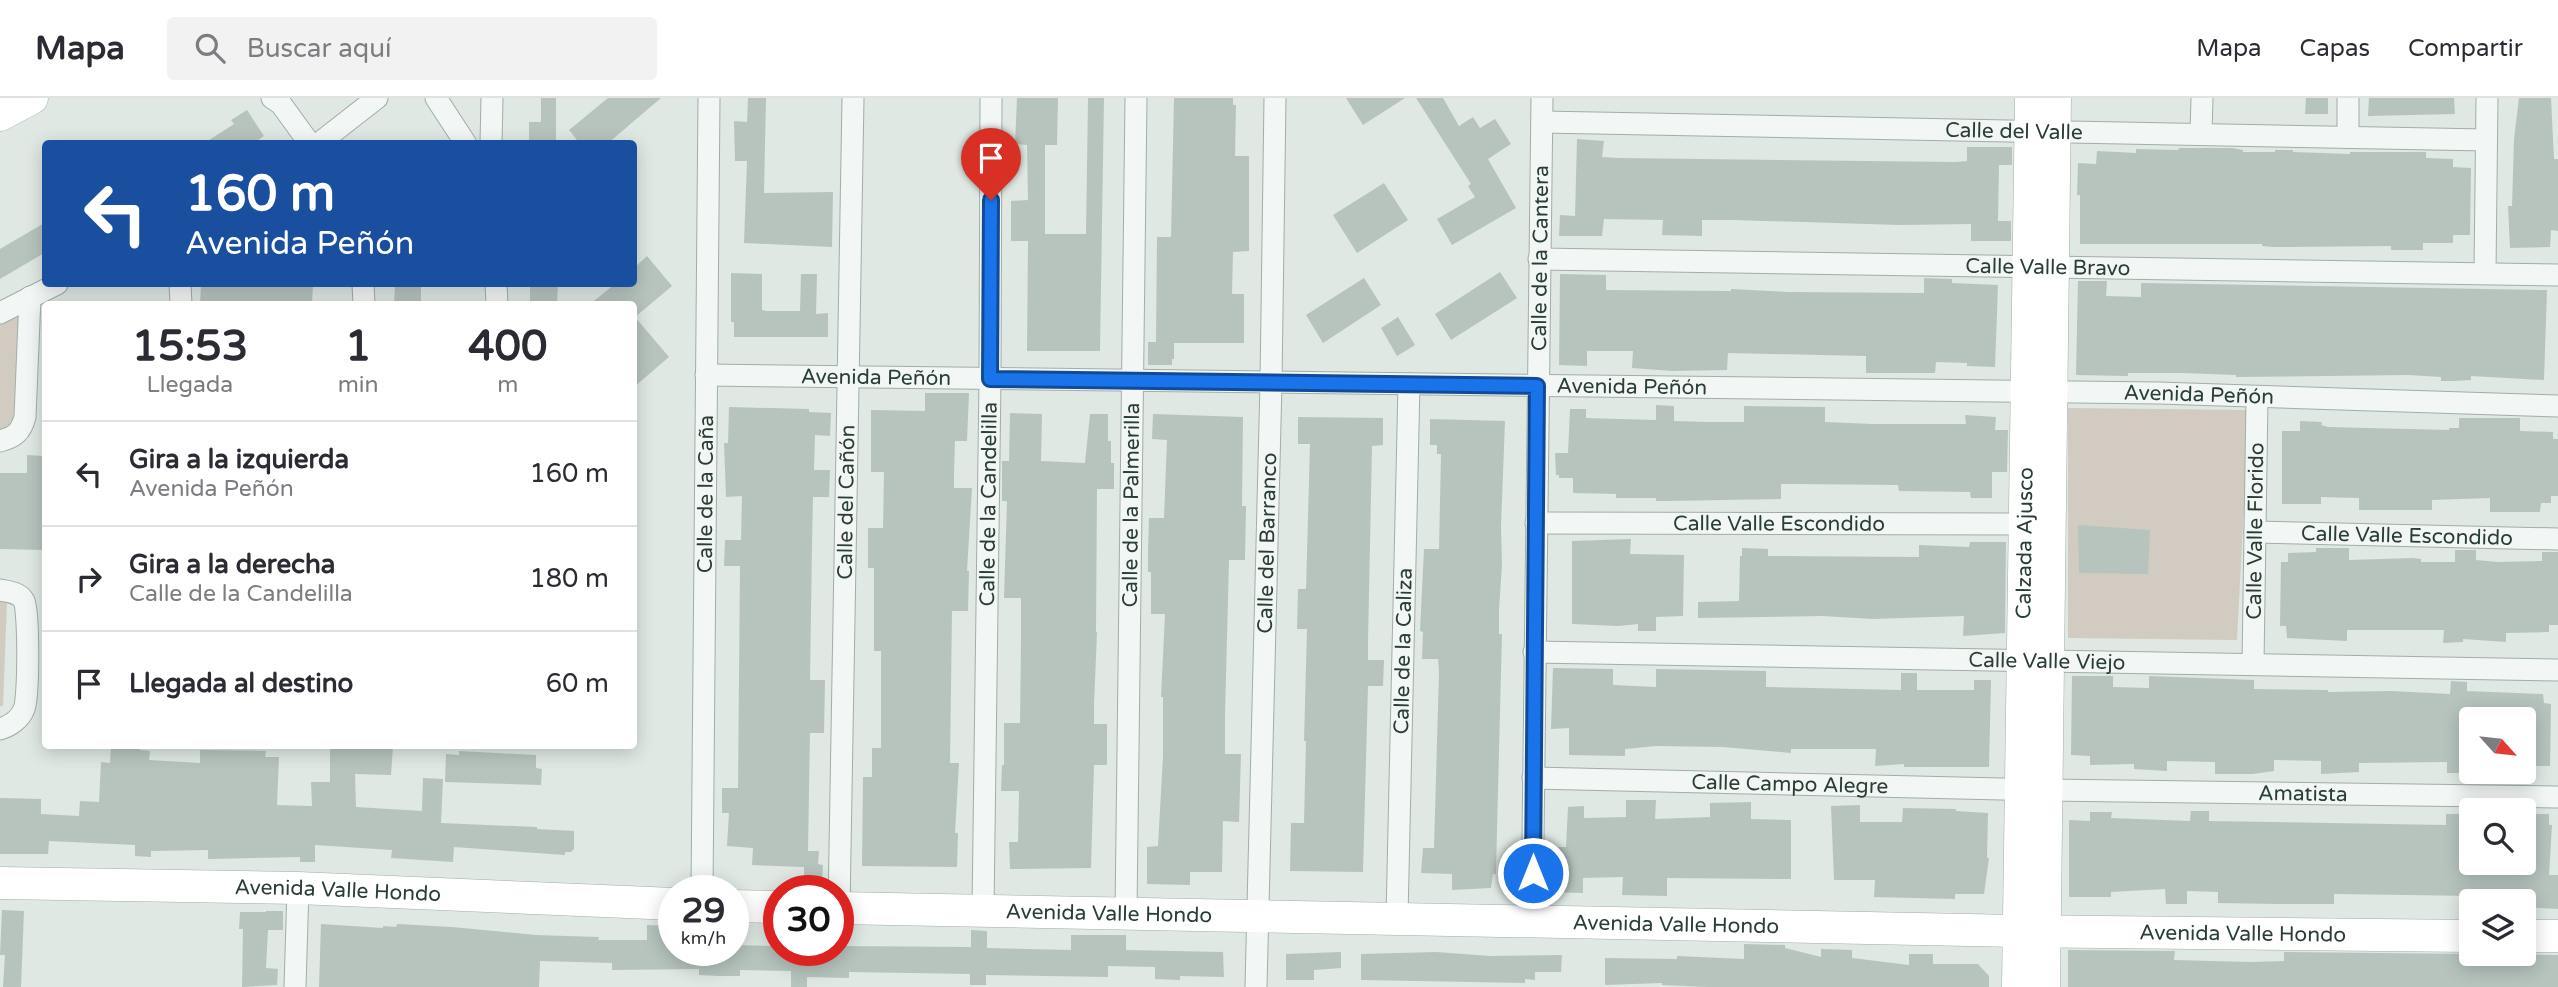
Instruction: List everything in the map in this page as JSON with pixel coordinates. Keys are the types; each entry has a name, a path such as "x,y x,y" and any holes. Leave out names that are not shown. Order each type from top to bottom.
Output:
{"street":[{"path":"0,115 32,98"},
{"path":"323,140 377,98"},
{"path":"436,98 463,140"},
{"path":"491,140 492,98"},
{"name":"Calle de la Caña","path":"702,875 709,98"},
{"name":"Calle del Cañón","path":"840,875 853,98"},
{"name":"Calle de la Candelilla","path":"983,910 991,98"},
{"name":"Calle de la Palmerilla","path":"1126,912 1136,98"},
{"name":"Calle del Barranco","path":"1256,987 1275,98"},
{"name":"Calle de la Cantera","path":"1532,921 1542,98"},
{"name":"Calzada Ajusco","path":"2031,98 2043,131"},
{"name":"Calzada Ajusco","path":"2044,987 2032,931 2040,267 2043,131 2055,98"},
{"path":"2201,134 2202,98"},
{"path":"2348,98 2348,137"},
{"path":"2485,274 2487,98"},
{"path":"278,100 307,140"},
{"name":"Calle del Valle","path":"1542,122 2486,140"},
{"name":"Calle Valle Bravo","path":"1539,259 2558,275"},
{"path":"0,313 51,287"},
{"path":"0,441 14,437 22,429 25,417 30,297"},
{"name":"Avenida Peñón","path":"706,375 2159,393 2558,406"},
{"name":"Calle de la Caliza","path":"1396,918 1409,384"},
{"name":"Calzada Ajusco","path":"2036,661 2024,524 2039,392"},
{"name":"Calle Valle Florido","path":"2253,664 2257,398"},
{"name":"Calle Valle Escondido","path":"1536,523 2024,524"},
{"name":"Calle Valle Escondido","path":"2255,532 2558,539"},
{"path":"0,590 16,593 23,601 26,613 27,682 25,709 8,727 0,729"},
{"name":"Calle Valle Viejo","path":"1534,652 2558,670"},
{"name":"Calle Campo Alegre","path":"1533,778 2034,790"},
{"name":"Amatista","path":"2034,790 2558,797"},
{"name":"Avenida Valle Hondo","path":"0,883 298,888 658,903"},
{"path":"295,987 298,888"},
{"name":"Avenida Valle Hondo","path":"854,908 2032,931 2459,936"},
{"name":"Calzada Ajusco","path":"2018,987 2032,931"},
{"path":"2536,936 2558,936"}],"shaded area":[{"path":"27,303 21,425 0,436 0,317"},
{"path":"2068,408 2249,410 2237,640 2068,638"},
{"path":"0,602 7,602 3,706 0,706"}],"building":[{"path":"541,98 556,98 556,140 529,140 529,122 541,122"},
{"path":"608,98 661,98 612,140 577,140 569,130"},
{"path":"748,98 766,98 764,193 833,192 832,247 744,243 747,161 735,161 734,121 747,122"},
{"path":"1017,98 1058,98 1057,145 1045,145 1045,234 1086,234 1088,98 1104,98 1100,351 1027,351 1028,241 1011,241 1011,201 1028,200 1027,145 1015,144"},
{"path":"1174,98 1233,98 1233,105 1236,105 1235,156 1249,156 1249,251 1233,252 1232,294 1244,294 1244,343 1174,343 1172,365 1148,365 1148,342 1156,342 1157,237 1171,237"},
{"path":"1346,98 1405,98 1363,125"},
{"path":"1416,98 1443,98 1459,126 1473,117 1480,128 1495,119 1511,144 1488,159 1516,208 1452,245 1437,219 1475,197 1468,186 1471,184"},
{"path":"2306,98 2328,98 2328,114 2305,114"},
{"path":"2369,98 2454,98 2455,114 2368,116"},
{"path":"2519,98 2551,98 2554,159 2558,159 2558,231 2551,230 2550,247 2510,248 2508,206 2512,206 2514,139"},
{"path":"247,110 264,136 258,140 209,140 234,124 231,120"},
{"path":"1577,139 1604,141 1602,157 1619,158 1956,162 1967,161 1967,147 2012,147 2012,165 1999,165 1998,221 2011,221 2011,241 1971,241 1971,224 1900,225 1733,220 1702,220 1702,236 1662,235 1663,220 1604,219 1602,236 1559,236 1560,215 1575,216"},
{"path":"2136,149 2350,154 2426,152 2426,158 2453,159 2453,167 2471,168 2470,235 2453,235 2453,243 2423,243 2423,250 2391,250 2391,246 2080,244 2078,163 2096,164 2097,151 2136,153"},
{"path":"1384,183 1408,220 1357,253 1333,215"},
{"path":"42,224 42,254 0,279 0,249"},
{"path":"647,256 672,286 637,315 637,301 594,301 611,287 637,287 637,265"},
{"path":"1500,272 1517,298 1451,340 1435,314"},
{"path":"731,273 762,274 762,310 767,311 800,311 801,274 817,274 816,314 828,313 828,337 734,337 734,322 731,322"},
{"path":"1560,274 1606,275 1606,290 1731,289 1924,293 1924,278 1952,279 1952,283 1998,285 1995,367 1936,362 1935,373 1866,373 1866,356 1728,353 1727,370 1672,371 1632,368 1633,351 1587,351 1587,366 1559,365"},
{"path":"1364,278 1381,305 1323,343 1306,315"},
{"path":"2078,281 2107,281 2106,296 2141,297 2141,283 2547,290 2544,380 2471,376 2471,380 2441,381 2441,377 2408,375 2076,375"},
{"path":"201,287 313,287 312,301 200,301"},
{"path":"395,287 421,287 421,301 394,301"},
{"path":"530,287 558,287 557,301 530,301"},
{"path":"1398,317 1415,345 1397,356 1381,328"},
{"path":"637,319 669,357 637,384"},
{"path":"925,393 969,393 967,441 955,441 954,474 954,488 972,488 967,571 968,611 952,611 950,763 959,763 955,833 958,833 957,867 862,866 863,777 872,777 872,748 881,748 881,651 874,651 874,568 868,568 868,528 883,528 884,472 871,472 871,410 925,411"},
{"path":"1656,405 1674,406 1674,421 1744,422 1744,406 1825,407 1825,422 1966,424 1965,415 1996,417 1995,430 2008,430 2007,472 1992,472 1992,498 1971,498 1970,492 1899,491 1898,485 1781,484 1781,499 1667,501 1656,501 1656,498 1616,498 1616,494 1573,493 1573,478 1559,478 1559,475 1556,475 1555,453 1568,453 1570,409 1586,409 1586,418 1656,420"},
{"path":"729,407 809,409 809,412 831,413 830,436 815,435 814,470 830,470 829,497 813,497 812,545 810,680 825,680 824,733 810,733 808,851 819,851 818,864 823,865 822,875 804,875 804,867 752,865 753,848 727,846 729,813 722,813 722,788 738,788 740,566 724,566 725,540 741,540 742,496 726,497 724,443 728,443"},
{"path":"1010,413 1042,414 1041,461 1085,463 1090,414 1108,414 1108,441 1111,441 1111,463 1114,463 1114,489 1097,489 1094,705 1094,724 1107,724 1107,765 1094,765 1091,868 1010,869 1009,842 1018,842 1019,791 1001,791 1002,765 1004,723 1020,723 1021,598 1004,598 1007,501 1002,501 1002,461 1009,461"},
{"path":"1153,414 1243,417 1242,506 1246,506 1245,560 1229,560 1225,715 1225,754 1241,754 1239,822 1223,821 1222,872 1190,872 1190,885 1147,884 1147,847 1158,846 1163,756 1161,697 1165,614 1151,614 1151,572 1148,572 1149,518 1164,518 1167,440 1152,439"},
{"path":"1298,417 1383,418 1383,445 1372,446 1368,660 1384,660 1383,686 1368,686 1363,872 1290,871 1291,823 1304,823 1306,741 1307,629 1297,629 1298,589 1306,589 1310,444 1298,444"},
{"path":"2459,418 2520,418 2520,431 2553,432 2553,439 2558,439 2558,496 2551,496 2551,503 2541,503 2540,512 2490,512 2490,498 2432,500 2432,510 2359,510 2359,498 2321,497 2321,504 2282,504 2282,431 2300,431 2300,421 2322,422 2321,425 2328,427 2449,430 2459,428"},
{"path":"1430,419 1505,421 1499,610 1499,634 1502,634 1496,874 1493,874 1491,888 1452,890 1452,874 1421,873 1423,848 1434,848 1439,672 1438,659 1422,659 1423,632 1420,631 1424,549 1439,549 1441,454 1437,454 1437,445 1430,445"},
{"path":"27,455 42,456 42,550 0,549 0,473 27,473"},
{"path":"2078,525 2150,530 2148,574 2079,573"},
{"path":"1631,539 1630,554 1684,555 1683,616 1656,617 1656,631 1638,631 1638,624 1572,624 1572,541"},
{"path":"1970,542 2006,542 2005,633 1963,636 1964,616 1873,619 1822,616 1698,618 1698,602 1739,601 1742,548 1768,549 1768,556 1919,557 1919,545 1969,547"},
{"path":"2316,548 2349,548 2349,560 2413,558 2421,559 2421,562 2455,562 2455,550 2476,550 2476,560 2498,562 2542,561 2542,552 2558,552 2558,625 2549,625 2549,632 2506,633 2506,642 2463,639 2463,642 2443,643 2444,630 2347,630 2347,641 2287,638 2286,626 2280,626 2281,562 2288,562 2288,553 2316,552"},
{"path":"1553,668 1613,669 1613,685 1656,687 1656,669 1766,671 1766,687 1901,690 1901,673 1917,673 1917,690 1974,690 1974,680 1991,680 1989,767 1904,767 1904,764 1875,766 1876,749 1791,749 1791,753 1723,747 1656,746 1625,749 1625,756 1569,755 1569,728 1551,729"},
{"path":"2072,676 2113,676 2113,687 2149,688 2149,676 2254,680 2254,689 2450,694 2451,681 2467,682 2467,691 2543,694 2544,703 2551,704 2550,766 2536,766 2536,707 2459,707 2459,773 2447,773 2447,762 2359,763 2359,772 2321,774 2321,761 2274,760 2274,771 2215,774 2215,762 2167,761 2167,771 2134,769 2134,764 2090,765 2090,756 2071,755"},
{"path":"111,749 150,751 149,760 200,763 200,750 266,751 265,757 279,757 277,805 312,806 311,782 330,782 330,749 393,749 391,775 355,774 356,807 422,811 423,778 443,779 441,823 574,831 574,849 565,852 565,855 454,847 453,862 391,858 392,850 315,845 315,862 300,862 300,857 208,859 208,850 151,851 151,857 135,856 135,845 49,841 48,854 0,854 0,798 41,799 41,814 79,816 80,801 99,802 101,762 110,763"},
{"path":"459,751 536,755 536,768 542,769 541,785 445,782 446,754 459,755"},
{"path":"1626,800 1656,800 1655,819 1710,817 1710,803 1751,802 1751,819 1791,820 1791,879 1667,878 1667,896 1622,895 1623,877 1583,878 1583,893 1548,892 1553,847 1566,847 1568,807 1584,806 1584,818 1626,817"},
{"path":"1860,805 1860,822 1902,822 1903,808 1956,809 1988,813 1989,858 1984,894 1955,894 1955,899 1874,897 1875,880 1834,880 1831,806"},
{"path":"2191,811 2209,811 2209,821 2446,825 2446,814 2459,814 2459,875 2536,875 2536,814 2549,814 2549,825 2552,825 2549,875 2558,875 2558,909 2536,908 2536,889 2459,889 2459,896 2334,894 2334,904 2218,903 2218,892 2187,891 2187,904 2166,904 2165,889 2111,892 2111,897 2069,897 2069,820 2090,821 2090,812 2112,812 2111,818 2190,821"},
{"path":"2,910 24,911 21,987 3,987 5,955 0,955"},
{"path":"283,911 283,930 268,930 266,968 278,969 277,985 242,987 243,929 239,929 240,912"},
{"path":"321,924 383,928 396,927 397,924 452,927 536,935 599,937 598,940 647,940 647,925 658,925 658,966 749,966 749,945 763,946 763,966 854,966 854,946 971,947 971,930 987,931 987,948 1071,950 1071,935 1126,935 1126,950 1223,952 1224,977 1180,976 1180,980 1155,979 1155,967 1108,966 1108,977 986,975 986,985 970,985 970,974 849,972 849,978 807,977 807,987 791,987 791,971 740,970 740,976 718,976 699,975 699,969 612,970 612,963 540,961 539,987 319,987"},
{"path":"1744,944 1785,945 1785,948 1821,957 1821,949 1852,950 1852,958 1909,965 1909,954 1933,954 1933,964 1978,964 1989,976 1989,987 1707,987 1662,983 1605,985 1605,958 1677,959 1677,956 1744,959"},
{"path":"2068,950 2175,951 2174,960 2250,962 2284,961 2284,952 2459,954 2459,966 2536,966 2536,955 2558,955 2558,987 2068,987"},
{"path":"1341,952 1341,968 1314,970 1314,980 1286,980 1286,954"},
{"path":"1436,952 1490,956 1562,955 1561,972 1535,972 1535,980 1525,979 1525,983 1361,980 1361,954"}],"route":[{"path":"991,200 990,379 1537,386 1533,873"}]}
